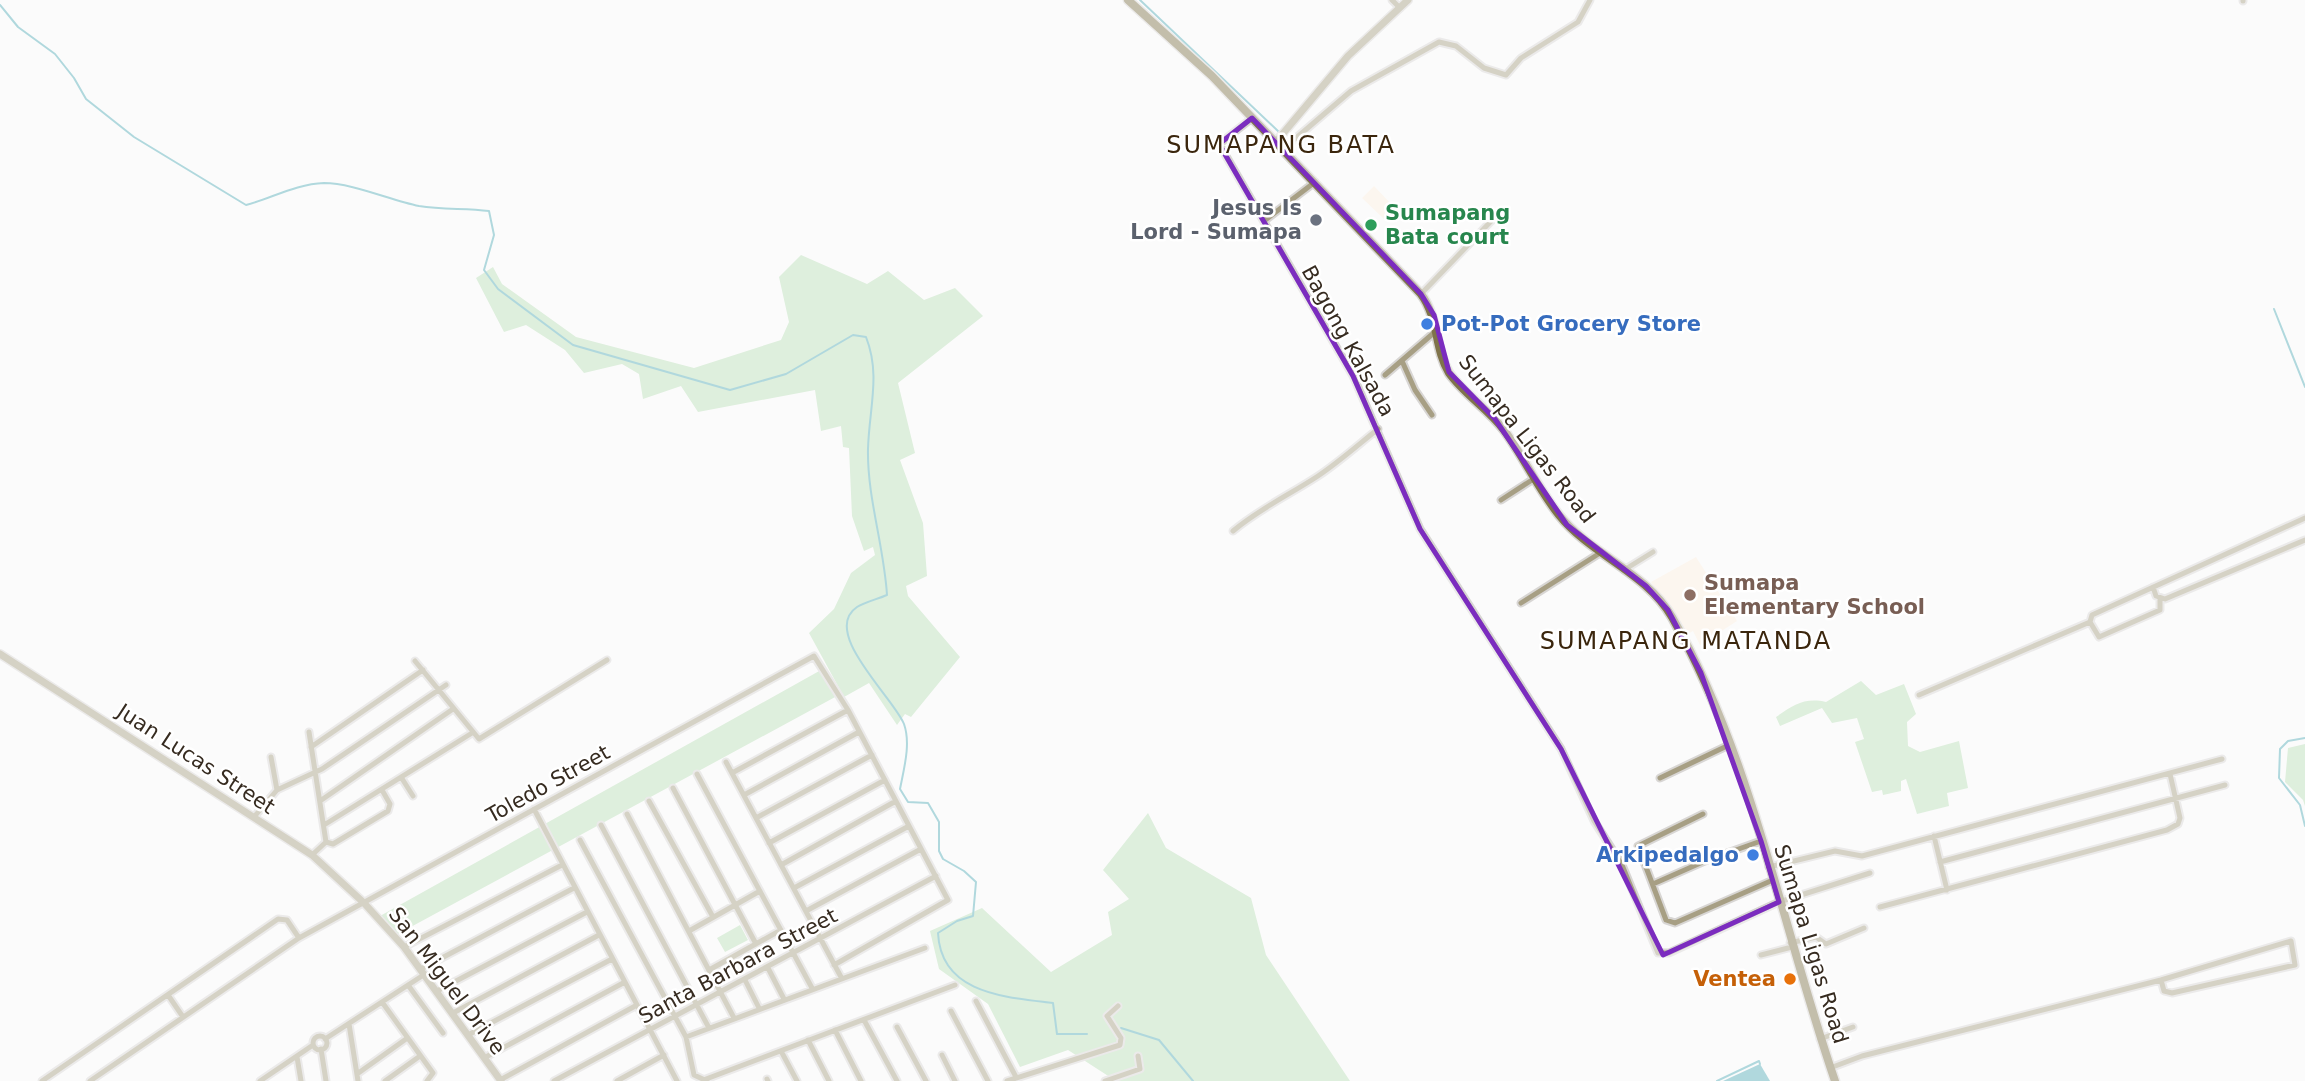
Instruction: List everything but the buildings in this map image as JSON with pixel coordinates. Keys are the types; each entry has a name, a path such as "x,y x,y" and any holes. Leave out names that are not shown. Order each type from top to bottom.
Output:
{"main road":[{"name":"Sumapa Ligas Road","path":"1128,0 1190,55 1421,294 1430,307 1449,372 1495,419 1567,525 1659,597 1671,615 1701,673 1730,746 1835,1081"}],"street":[{"path":"1392,0 1400,8"},
{"path":"1275,143 1348,56 1408,0"},
{"path":"1282,150 1350,91 1439,42 1456,46 1484,68 1506,75 1521,58 1578,22 1590,0"},
{"name":"Bagong Kalsada","path":"1252,118 1219,144 1353,376 1420,529 1562,749 1594,821 1618,857 1658,953 1669,953 1779,902"},
{"path":"1264,221 1315,182"},
{"path":"1421,294 1497,215"},
{"path":"1385,375 1437,331"},
{"path":"1402,361 1415,390 1432,415"},
{"path":"1233,531 1254,513 1264,511 1321,474 1378,429"},
{"path":"1501,500 1535,478"},
{"path":"2153,587 2160,599 2160,610 2099,637 2090,622 2092,615 2305,517"},
{"path":"2160,599 2305,540"},
{"path":"1624,570 1653,552"},
{"path":"1521,603 1600,553"},
{"path":"1919,695 2090,622"},
{"name":"Juan Lucas Street","path":"0,654 312,855 364,903"},
{"name":"Toledo Street","path":"90,1081 299,938 812,656 816,657 848,710"},
{"path":"415,661 472,733 483,738 607,660"},
{"path":"311,747 423,670"},
{"path":"254,817 277,790 315,774 446,685"},
{"path":"320,802 453,709"},
{"path":"732,773 848,710 872,755 947,897 946,902 834,965"},
{"path":"309,732 326,842"},
{"path":"744,795 859,732"},
{"path":"324,825 472,733"},
{"path":"1660,778 1730,746"},
{"path":"756,818 872,755"},
{"path":"271,757 277,790"},
{"path":"1769,867 1835,851 1862,856 2222,759"},
{"path":"726,762 841,977"},
{"path":"697,774 812,988"},
{"path":"1880,907 2167,830 2178,824 2170,774"},
{"path":"401,777 412,796"},
{"path":"769,843 885,780"},
{"path":"1940,862 2225,785"},
{"path":"673,788 756,943"},
{"path":"326,842 333,844 388,811 390,804 382,790"},
{"path":"649,801 713,917"},
{"path":"781,865 896,801"},
{"path":"534,809 664,1055 674,1080"},
{"path":"627,814 734,1018"},
{"path":"1703,814 1638,846 1666,920 1675,923 1773,880"},
{"path":"601,825 709,1028"},
{"path":"794,888 909,826"},
{"path":"1934,836 1947,890"},
{"path":"580,840 686,1037 694,1075 699,1080 707,1080 955,985"},
{"path":"1653,884 1705,861 1761,841"},
{"path":"312,855 326,842"},
{"path":"807,911 921,849"},
{"path":"404,947 562,865"},
{"path":"1779,902 1870,873"},
{"name":"Santa Barbara Street","path":"554,1081 936,876"},
{"path":"260,1081 313,1045 316,1037 325,1039 408,985 423,972 574,888"},
{"path":"689,931 760,891"},
{"name":"San Miguel Drive","path":"364,903 404,947 500,1081"},
{"path":"437,991 587,912"},
{"path":"42,1081 278,919 287,920 299,938"},
{"path":"1761,955 1816,937 1826,944 1864,928"},
{"path":"709,970 781,930"},
{"path":"453,1013 599,935"},
{"path":"1830,1068 1862,1056 2161,980 2291,941 2295,965 2172,993 2164,991 2161,980"},
{"path":"686,1037 841,977 925,948"},
{"path":"468,1035 612,959"},
{"path":"768,968 784,999"},
{"path":"745,980 759,1008"},
{"path":"484,1058 625,982"},
{"path":"408,985 443,1033"},
{"path":"168,995 183,1017"},
{"path":"976,1001 1016,1077"},
{"path":"382,1002 433,1073 427,1081"},
{"path":"500,1081 637,1005"},
{"path":"1007,1081 1120,1045 1121,1038 1107,1016 1118,1006"},
{"path":"951,1011 988,1081"},
{"path":"864,1020 897,1081"},
{"path":"349,1024 357,1078"},
{"path":"897,1027 926,1081"},
{"path":"1820,1039 1853,1027"},
{"path":"835,1030 861,1081"},
{"path":"321,1049 326,1045 325,1039"},
{"path":"357,1078 406,1039"},
{"path":"808,1040 829,1081"},
{"path":"313,1045 321,1049"},
{"path":"321,1049 326,1081"},
{"path":"781,1051 797,1081"},
{"path":"617,1081 664,1055"},
{"path":"942,1055 955,1081"},
{"path":"385,1081 420,1056"},
{"path":"1105,1081 1140,1069 1138,1056"},
{"path":"297,1057 301,1081"},
{"path":"275,1072 277,1081"},
{"path":"54,1073 59,1081"}],"highlighted area":[{"path":"1252,118 1261,126 1421,294 1434,315 1449,372 1495,419 1567,525 1646,586 1668,610 1701,673 1761,841 1779,902 1663,955 1561,749 1420,529 1353,376 1219,144"}],"shaded area":[{"path":"1374,186 1395,208 1384,219 1362,198"},
{"name":"Sumapa Elementary School","path":"1696,557 1737,621 1700,645 1693,631 1684,636 1651,582"}],"green space":[{"path":"801,255 867,284 888,271 924,300 955,288 983,316 898,383 915,453 900,460 923,523 927,576 906,586 908,596 960,657 911,717 905,714 897,725 869,683 844,697 809,633 834,609 851,573 875,555 873,547 864,551 852,516 849,448 843,447 841,426 821,431 815,390 698,412 681,386 643,399 639,374 622,364 584,373 565,350 526,325 504,332 476,278 493,267 502,284 576,337 694,368 781,340 789,322 779,277"},
{"path":"821,670 837,696 396,935 380,916"},
{"path":"1861,681 1876,695 1904,684 1916,714 1907,722 1908,746 1920,752 1959,741 1968,788 1947,793 1949,806 1917,814 1906,779 1901,781 1901,791 1883,795 1882,790 1872,792 1855,742 1864,739 1857,718 1832,723 1822,708 1780,726 1776,717 1794,706 1805,701 1826,702"},
{"path":"2305,744 2305,806 2303,800 2285,782 2288,748"},
{"path":"1148,813 1166,848 1251,898 1266,955 1350,1081 1116,1081 1068,1050 1020,1067 988,1004 939,969 930,931 982,908 1051,972 1112,935 1108,912 1129,899 1103,870"},
{"path":"740,925 748,940 725,952 717,938"}],"water":[{"path":"1760,1064 1770,1081 1723,1081"}],"waterway":[{"path":"1140,0 1279,132"},
{"path":"0,5 18,27 55,54 86,99 134,137 246,205 294,189 324,183 347,186 419,206 489,211 494,235 484,270 498,289 573,345 730,390 786,374 853,335 866,337 873,365 868,467 887,595 857,607 848,618 847,632 863,665 904,724 907,748 900,789 908,802 928,803 939,822 939,851 943,859 964,871 976,882 973,916 957,921 938,933 942,953 950,969 979,989 1015,998 1053,1003 1057,1034 1087,1034"},
{"path":"2274,309 2305,387"},
{"path":"2305,738 2288,741 2280,749 2279,778 2300,805 2305,826"},
{"path":"1121,1028 1159,1040 1193,1081"},
{"path":"1717,1081 1759,1061 1760,1064"}],"place":[{"name":"Jesus Is Lord - Sumapa","path":"1316,220"},
{"name":"Sumapang Bata court","path":"1371,225"},
{"name":"Pot-Pot Grocery Store","path":"1427,324"},
{"name":"Sumapa Elementary School","path":"1690,595"},
{"name":"Arkipedalgo","path":"1753,855"},
{"name":"Ventea","path":"1790,979"}],"district":[{"name":"SUMAPANG BATA","path":"1281,145"},
{"name":"SUMAPANG MATANDA","path":"1686,641"}]}
